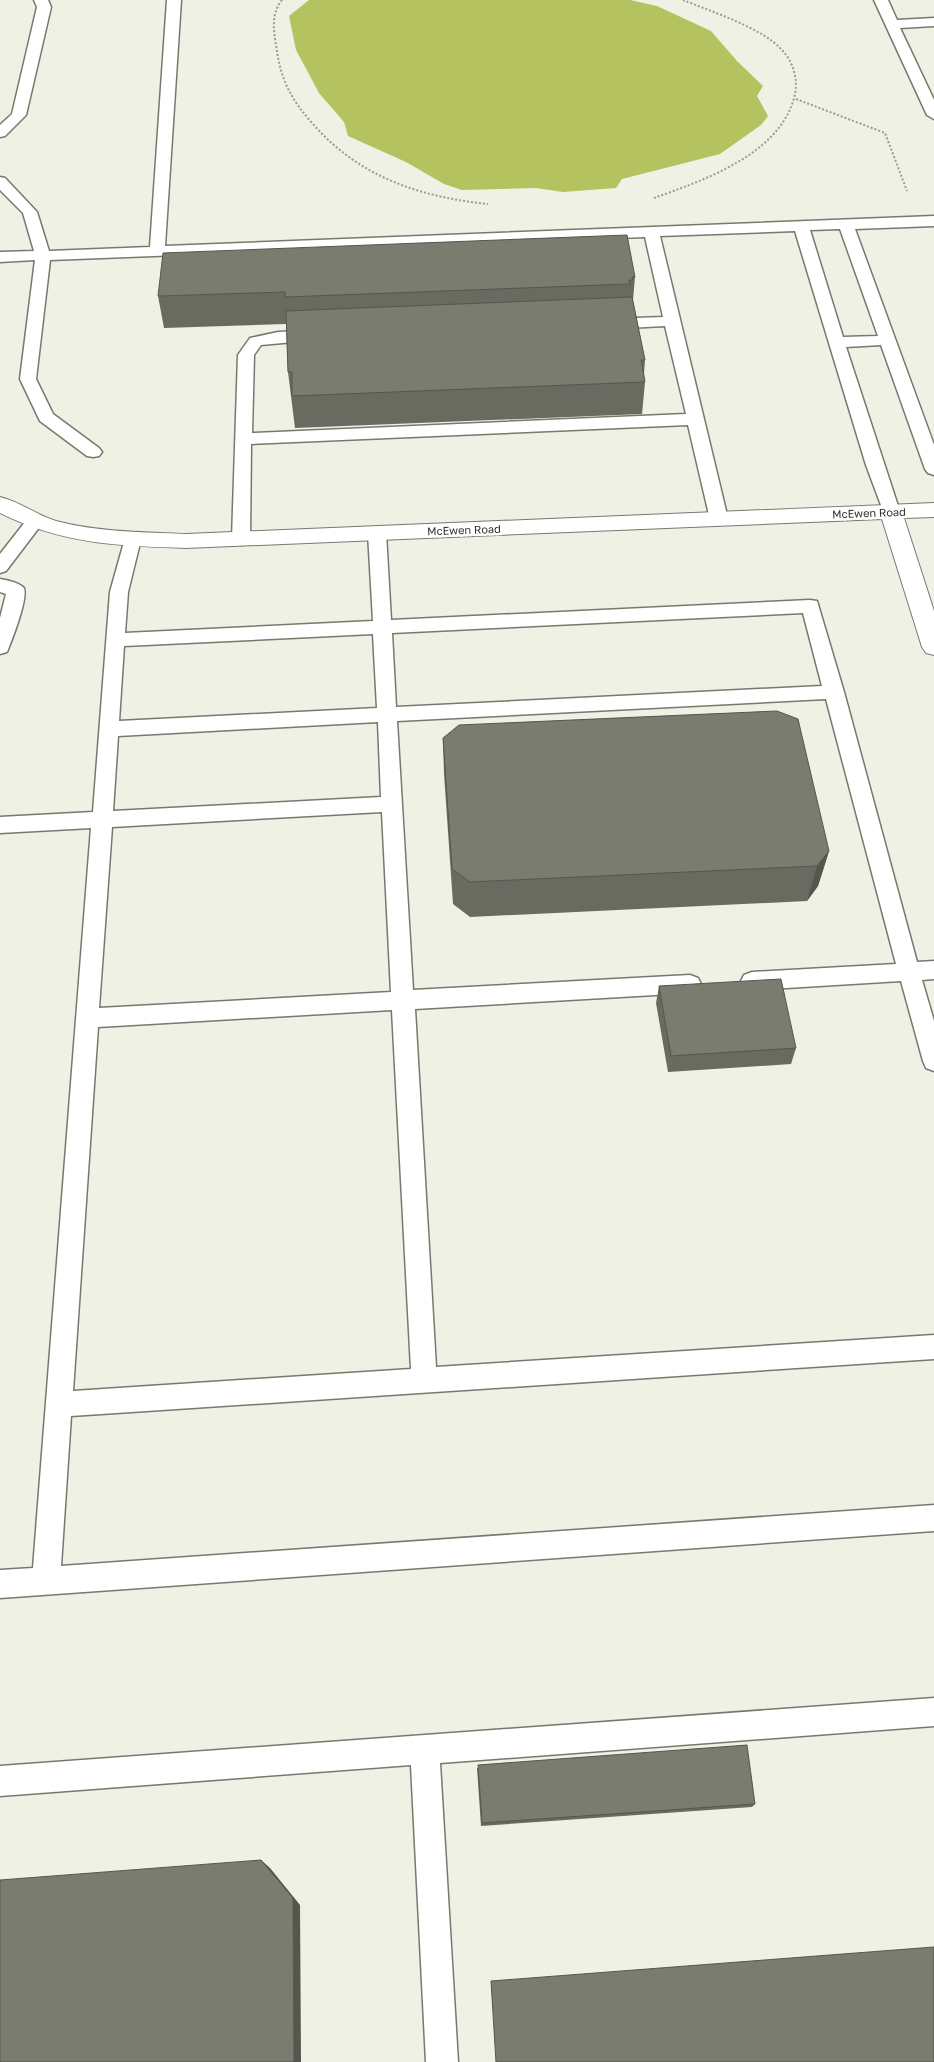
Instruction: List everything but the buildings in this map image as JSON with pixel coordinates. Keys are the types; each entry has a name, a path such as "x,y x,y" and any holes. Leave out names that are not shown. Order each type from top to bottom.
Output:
{"street":[{"name":"McEwen Road","path":"0,504 35,521 84,533 186,541 934,510"},
{"path":"891,512 934,647"}],"lane":[{"path":"0,133 19,115 44,7 41,0"},
{"path":"158,251 174,0"},
{"path":"881,0 934,115"},
{"path":"892,24 934,22"},
{"path":"0,181 30,212 42,256 28,379 46,417 93,452"},
{"path":"0,257 934,221"},
{"path":"846,224 934,470"},
{"path":"801,226 891,512"},
{"path":"651,232 719,519"},
{"path":"593,324 672,321"},
{"path":"241,539 246,355 256,341 278,337 328,335"},
{"path":"838,342 887,340"},
{"path":"243,438 695,419"},
{"path":"0,566 35,521"},
{"path":"377,533 424,1380"},
{"path":"46,1581 115,640 119,592 132,538"},
{"path":"0,585 16,590 14,604 0,647"},
{"path":"115,640 810,606 934,1060"},
{"path":"108,729 834,692"},
{"path":"0,825 392,804"},
{"path":"87,1018 934,970"},
{"path":"58,1404 934,1347"},
{"path":"0,1584 934,1518"},
{"path":"0,1781 934,1712"},
{"path":"425,1751 442,2062"}],"path":[{"path":"282,0 276,6 273,31 286,87 307,116 331,143 356,164 403,184 448,198 491,204"},
{"path":"651,199 721,172 743,160 774,131 791,109 796,99 797,76 792,62 781,47 726,18 683,0"},
{"path":"796,99 885,133 910,198"}],"shaded area":[{"path":"309,0 630,0 657,6 711,31 737,61 763,86 757,96 768,116 761,125 720,154 622,179 616,188 563,192 536,188 462,190 444,184 406,162 348,136 344,122 319,93 296,50 289,16"}]}
